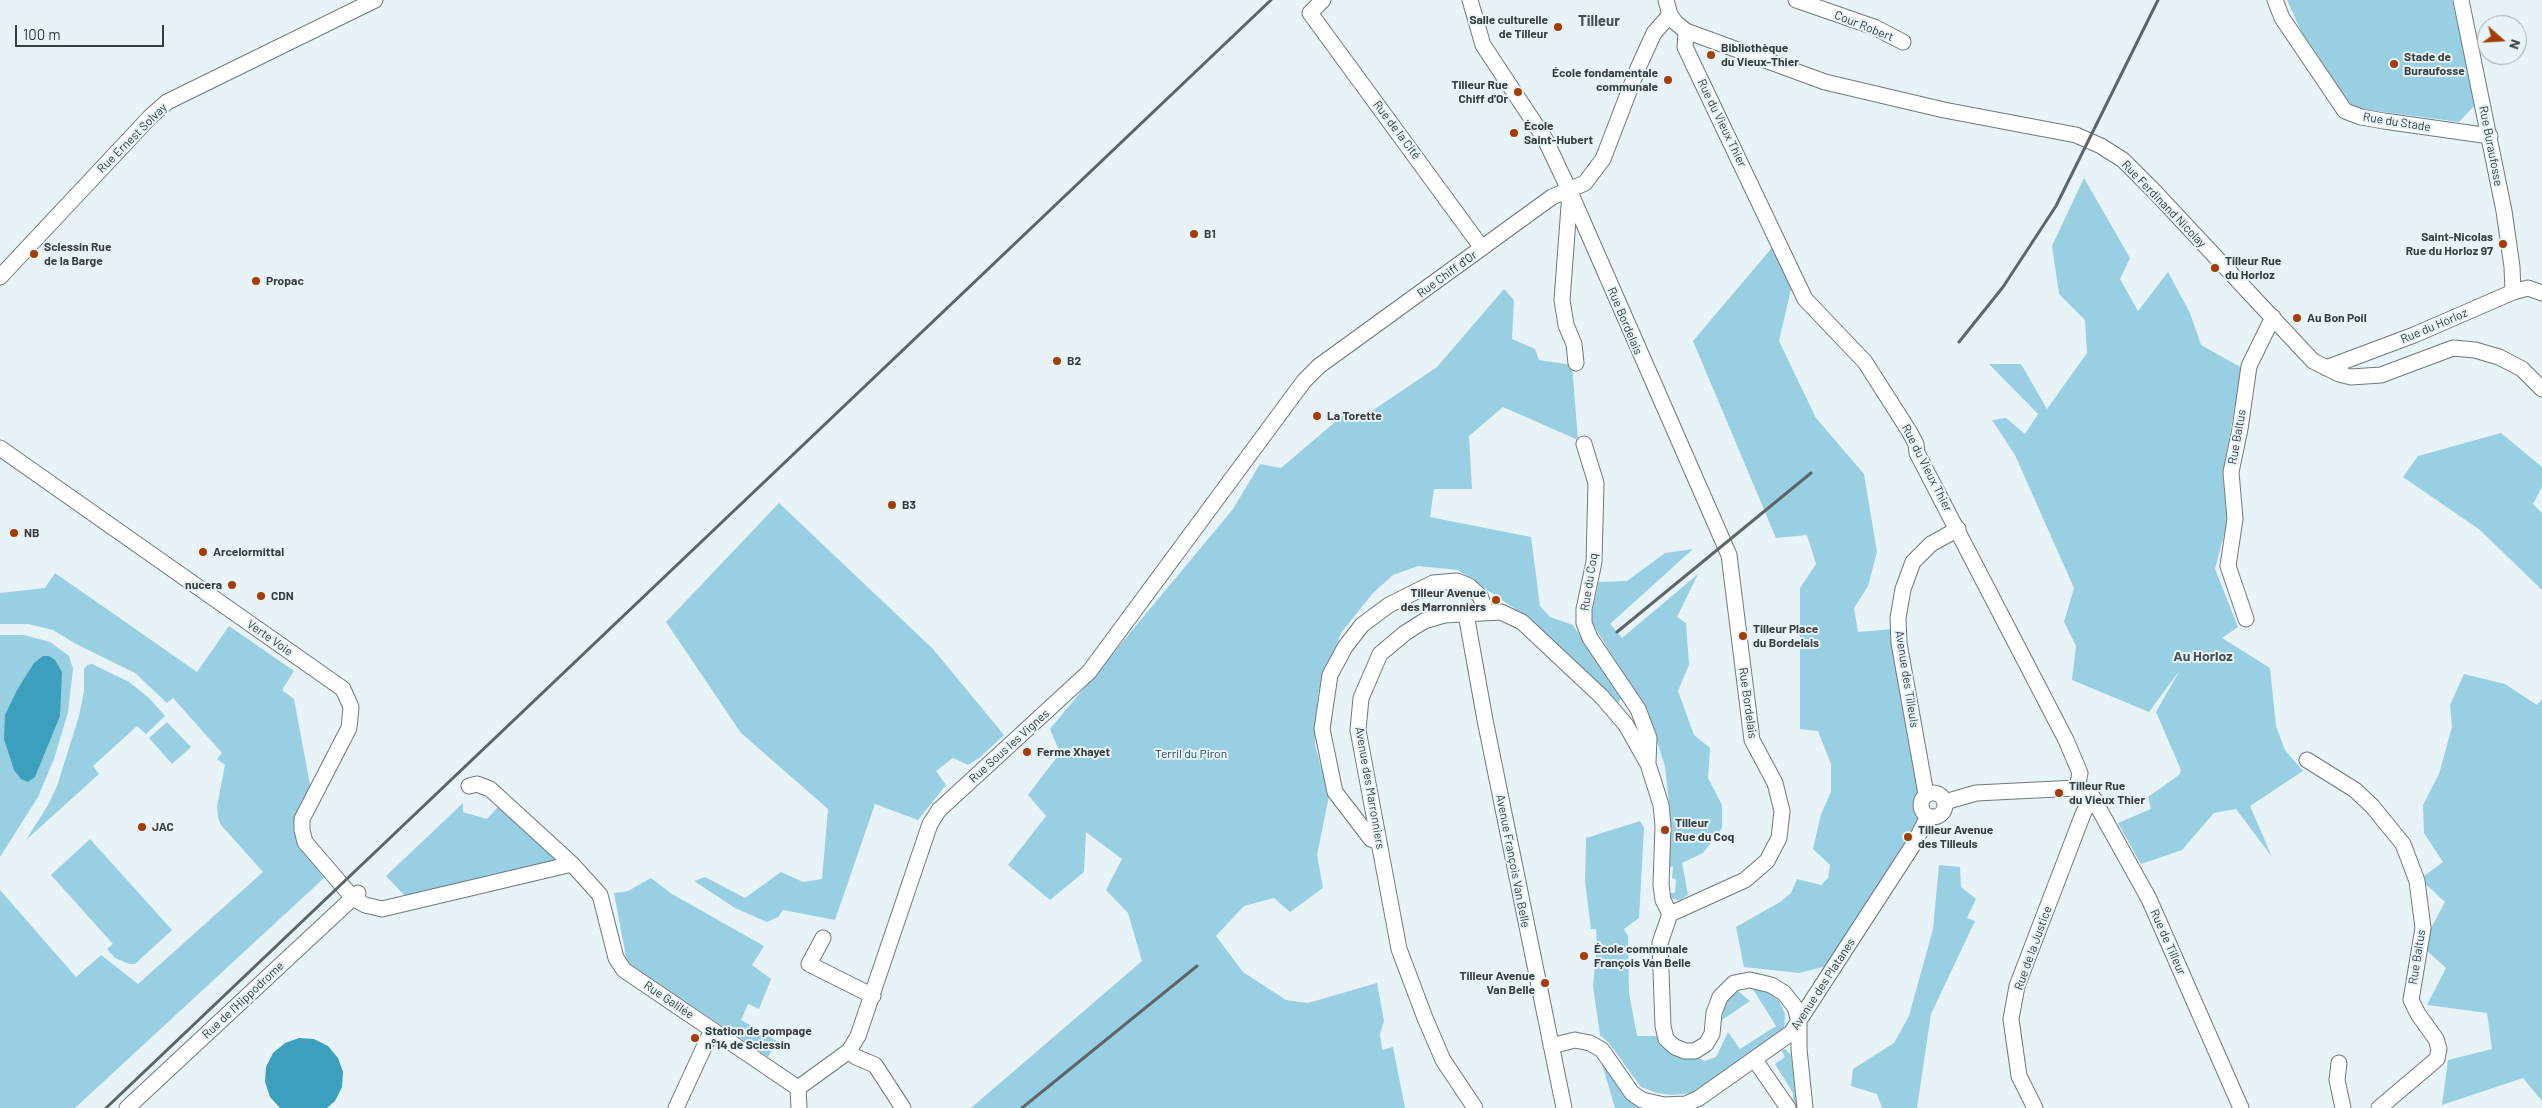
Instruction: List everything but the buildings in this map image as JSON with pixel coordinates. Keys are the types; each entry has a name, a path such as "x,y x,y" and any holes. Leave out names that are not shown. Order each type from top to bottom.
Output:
{"street":[{"name":"Rue Ernest Solvay","path":"0,277 151,116 167,102 375,0"},
{"name":"Rue de la Cité","path":"1323,0 1310,13 1482,248"},
{"name":"Rue Bordelais","path":"1470,0 1483,45 1545,139 1570,192 1729,555 1752,740 1775,782 1782,811 1779,838 1767,861 1746,880 1670,914"},
{"name":"Cour Robert","path":"1796,0 1874,27 1903,42"},
{"name":"Rue du Stade","path":"2275,0 2282,18 2345,111 2361,117 2384,121 2490,136"},
{"name":"Rue Buraufosse","path":"2461,0 2490,136 2512,267 2513,292"},
{"name":"Rue Ferdinand Nicolay","path":"1668,7 1676,24 1686,30 1825,82 1944,110 2076,135 2101,146 2123,160 2313,361 2326,368 2351,377 2381,375 2453,348 2475,350 2499,357 2522,369 2542,389"},
{"name":"Rue Chiff d'Or","path":"1198,524 1304,381 1319,366 1552,198 1570,192 1585,184 1603,159 1646,50 1668,7"},
{"name":"Rue du Vieux Thier","path":"1686,30 1685,47 1805,299 1865,362 1909,431 1916,444 1916,453 1958,529 2066,740 2080,773 2078,788"},
{"path":"1570,192 1562,300 1566,325 1574,344 1576,363"},
{"name":"Rue du Horloz","path":"2326,368 2414,335 2513,292 2528,288 2542,293"},
{"name":"Rue Baltus","path":"2246,619 2228,566 2235,519 2231,472 2240,429 2249,366 2273,317"},
{"name":"Rue du Coq","path":"1584,444 1596,482 1594,562 1584,609 1584,623 1590,638 1638,709 1649,738 1648,764"},
{"name":"Verte Voie","path":"0,448 343,689 351,708 349,728 302,819 302,830 305,842 311,850 356,895"},
{"name":"Rue Sous les Vignes","path":"798,1088 849,1051 858,1036 930,824 938,810 1090,672 1198,524"},
{"name":"Avenue des Tilleuls","path":"1926,794 1899,643 1898,618 1903,589 1913,562 1932,544 1958,529"},
{"path":"1379,842 1371,839 1335,792 1322,729 1330,675 1345,647 1362,625 1389,605 1433,582 1457,581 1469,586 1480,596 1486,611"},
{"name":"Avenue des Marronniers","path":"1475,1108 1442,1060 1399,949 1358,730 1361,698 1380,654 1405,633 1424,622 1444,615 1486,611 1501,612 1522,622 1602,697 1626,725 1648,764 1661,806 1663,826 1661,885 1663,900 1670,914"},
{"name":"Avenue François Van Belle","path":"1466,614 1484,720 1564,1108"},
{"name":"Rue Baltus","path":"2306,760 2335,780 2355,790 2380,814 2403,844 2417,881 2423,928 2411,1000 2418,1014 2436,1039 2439,1049 2437,1059 2379,1108"},
{"name":"Rue Galilée","path":"469,786 477,784 490,788 572,864 600,895 616,958 624,970 798,1088"},
{"path":"1945,802 1976,793 2078,788"},
{"name":"Rue de Tilleur","path":"2078,788 2089,792 2095,800 2149,900 2241,1108"},
{"path":"1938,793 1945,802 1941,814 1934,817 1928,816 1923,812 1920,805 1926,794 1938,793"},
{"name":"Rue de la Justice","path":"2034,1106 2019,1076 2012,1042 2011,1019 2017,986 2083,814 2088,804 2095,800"},
{"name":"Avenue des Platanes","path":"1551,1046 1575,1040 1590,1043 1602,1050 1632,1093 1642,1100 1664,1105 1686,1104 1699,1098 1791,1033 1915,842 1928,816"},
{"path":"356,895 364,905 382,909 572,864"},
{"name":"Rue de l'Hippodrome","path":"127,1108 356,895"},
{"path":"1670,914 1660,943 1663,1026 1666,1039 1675,1047 1685,1052 1695,1051 1706,1044 1712,1034 1714,1013 1720,997 1734,983 1750,980 1771,985 1784,993 1795,1007 1799,1022 1798,1049 1805,1108"},
{"path":"823,938 809,964 873,996"},
{"path":"676,1108 712,1030"},
{"path":"849,1051 856,1058 875,1065 903,1108"},
{"path":"1755,1060 1788,1108"},
{"path":"2339,1064 2337,1080 2343,1108"},
{"path":"798,1088 799,1108"}],"green space":[{"name":"Stade de Buraufosse","path":"2287,0 2452,0 2476,104 2459,122 2355,108 2348,103 2301,31"},
{"path":"2084,178 2130,258 2120,279 2138,311 2168,272 2190,313 2201,345 2242,368 2223,471 2227,523 2215,569 2238,627 2222,638 2270,668 2276,726 2285,750 2303,771 2250,806 2272,857 2236,809 2214,813 2182,850 2141,864 2118,823 2151,809 2148,797 2179,775 2181,770 2156,712 2180,670 2149,712 2072,680 2076,646 2064,622 2074,588 2015,455 1992,420 2006,418 2025,434 2038,414 1989,364 2021,364 2047,409 2087,353 2085,320 2059,294 2052,246"},
{"path":"1776,243 1792,285 1779,341 1816,418 1864,474 1877,552 1868,586 1854,608 1858,632 1892,629 1921,790 1914,804 1920,819 1898,859 1827,966 1799,973 1744,967 1736,927 1780,902 1791,893 1797,879 1821,885 1828,878 1830,865 1813,849 1821,814 1831,792 1831,764 1818,731 1800,729 1800,588 1816,564 1807,535 1776,538 1693,341"},
{"name":"Terril du Piron","path":"1504,289 1514,300 1512,339 1535,349 1539,360 1572,365 1578,440 1503,407 1469,436 1472,489 1434,489 1430,517 1531,537 1540,606 1550,617 1573,625 1621,699 1616,705 1524,615 1458,570 1418,566 1393,575 1373,593 1341,633 1318,693 1315,745 1329,796 1317,855 1323,888 1290,912 1274,898 1244,906 1216,936 1243,972 1286,1000 1308,1003 1377,983 1384,1021 1380,1034 1382,1050 1393,1047 1405,1108 971,1108 1142,961 1128,913 1106,890 1122,859 1086,832 1084,872 1050,900 1008,865 1046,816 1028,795 1060,753 1050,729 1233,509 1260,464 1281,468 1348,411 1357,421 1437,367"},
{"path":"2501,433 2542,467 2542,487 2533,504 2542,513 2542,590 2480,530 2403,477 2418,456"},
{"path":"779,503 933,649 1004,735 979,758 968,765 953,758 936,771 946,785 918,820 875,804 835,920 783,910 778,917 767,922 735,908 694,881 705,877 745,898 781,872 803,882 822,879 828,809 741,733 666,622"},
{"path":"1693,549 1610,624 1622,638 1698,574 1677,617 1686,623 1689,665 1678,691 1694,735 1710,748 1708,778 1722,805 1722,828 1703,853 1682,863 1688,895 1680,900 1673,899 1667,893 1675,893 1676,879 1672,878 1673,867 1669,866 1670,813 1665,766 1649,717 1590,619 1599,582 1627,581 1665,553"},
{"path":"55,573 197,672 229,626 294,671 282,690 294,699 311,790 300,844 324,878 75,1108 0,1108 0,890 76,977 101,955 138,984 263,872 221,825 218,818 217,806 225,765 217,759 222,753 173,698 167,703 135,673 76,644 53,630 28,624 0,624 0,593 45,588"},
{"path":"0,635 24,635 50,642 69,656 73,669 68,712 54,759 38,797 0,857"},
{"path":"92,664 129,682 149,698 165,716 146,734 137,726 93,766 99,774 26,840 48,805 57,786 79,716 84,691 84,669 87,665"},
{"path":"2464,674 2505,684 2537,705 2542,699 2542,1101 2523,1078 2442,1105 2448,1060 2492,1049 2487,1013 2427,1005 2446,968 2426,950 2428,934 2445,902 2420,879 2443,862 2424,833 2423,805 2439,774 2452,727 2450,705"},
{"path":"167,722 191,747 172,764 149,738"},
{"path":"463,803 463,812 487,819 498,807 563,862 407,898 386,876"},
{"path":"1640,821 1644,828 1639,918 1624,929 1628,936 1629,993 1637,1036 1658,1036 1668,1051 1682,1059 1696,1057 1705,1061 1716,1057 1728,1032 1740,1049 1776,1026 1753,989 1769,993 1779,1001 1785,1014 1784,1032 1693,1093 1673,1095 1657,1093 1641,1087 1609,1043 1600,1035 1593,986 1597,943 1596,929 1591,929 1585,881 1586,838"},
{"path":"90,839 172,930 135,964 129,964 115,958 107,949 113,944 51,875"},
{"path":"1939,865 1960,867 1961,887 1976,899 1967,918 1975,921 1931,1014 1917,1108 1882,1108 1877,1094 1851,1086 1853,1069 1894,1043 1909,1016 1933,929"},
{"path":"651,878 672,894 764,946 752,965 771,979 759,1009 748,1004 741,1020 777,1041 768,1057 627,962 614,893 628,891"},
{"path":"1738,991 1750,1001 1722,1020 1725,1003"},
{"path":"1785,1049 1791,1055 1797,1108 1793,1108 1788,1102 1793,1099 1793,1093 1775,1064 1785,1057 1781,1050"},
{"path":"1602,1064 1630,1100 1644,1108 1615,1108"}],"shaded area":[{"path":"43,656 49,656 55,660 62,672 60,716 35,777 28,782 21,779 14,770 4,739 5,715 17,690 34,663"},
{"path":"299,1038 314,1039 328,1046 338,1058 343,1072 342,1087 335,1101 327,1108 280,1108 270,1097 265,1082 266,1067 273,1053 285,1043"}],"railway":[{"path":"106,1108 1271,0"},
{"path":"1959,342 2003,287 2056,206 2158,0"},
{"path":"1617,632 1811,473"},
{"path":"1022,1108 1197,966"}],"place":[{"name":"Salle culturelle de Tilleur","path":"1558,27"},
{"name":"Bibliothèque du Vieux-Thier","path":"1711,55"},
{"name":"Stade de Buraufosse","path":"2394,64"},
{"name":"École fondamentale communale","path":"1668,80"},
{"name":"Tilleur Rue Chiff d'Or","path":"1518,92"},
{"name":"École Saint-Hubert","path":"1514,133"},
{"name":"B1","path":"1194,234"},
{"name":"Saint-Nicolas Rue du Horloz 97","path":"2503,244"},
{"name":"Sclessin Rue de la Barge","path":"34,254"},
{"name":"Tilleur Rue du Horloz","path":"2215,268"},
{"name":"Propac","path":"256,281"},
{"name":"Au Bon Poil","path":"2297,318"},
{"name":"B2","path":"1057,361"},
{"name":"La Torette","path":"1317,416"},
{"name":"B3","path":"892,505"},
{"name":"NB","path":"14,533"},
{"name":"Arcelormittal","path":"203,552"},
{"name":"nucera","path":"232,585"},
{"name":"CDN","path":"261,596"},
{"name":"Tilleur Avenue des Marronniers","path":"1496,600"},
{"name":"Tilleur Place du Bordelais","path":"1743,636"},
{"name":"Ferme Xhayet","path":"1027,752"},
{"name":"Tilleur Rue du Vieux Thier","path":"2059,793"},
{"name":"JAC","path":"142,827"},
{"name":"Tilleur Rue du Coq","path":"1665,830"},
{"name":"Tilleur Avenue des Tilleuls","path":"1908,837"},
{"name":"École communale François Van Belle","path":"1584,956"},
{"name":"Tilleur Avenue Van Belle","path":"1545,983"},
{"name":"Station de pompage n°14 de Sclessin","path":"695,1038"}],"district":[{"name":"Tilleur","path":"1599,21"},
{"name":"Au Horloz","path":"2203,656"}]}
